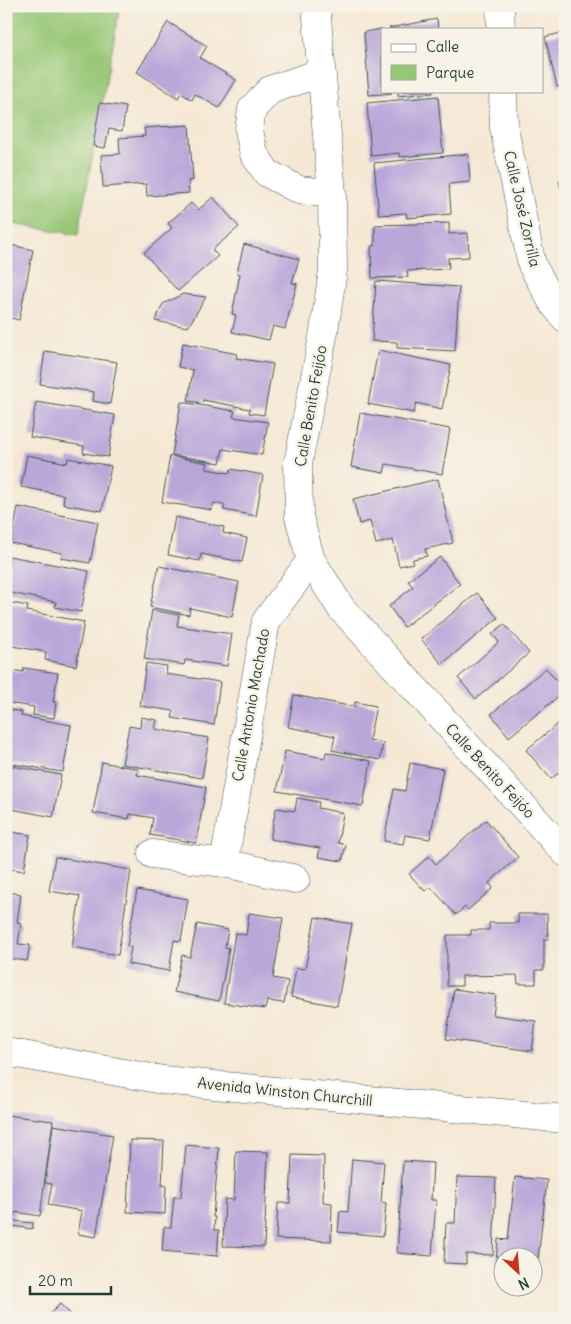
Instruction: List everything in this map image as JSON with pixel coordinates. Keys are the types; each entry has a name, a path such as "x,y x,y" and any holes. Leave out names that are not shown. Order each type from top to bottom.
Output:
{"street":[{"path":"500,6 501,28"},
{"name":"Calle Benito Feijóo","path":"318,7 320,73 332,194 333,270 324,331 298,464 299,517 311,560 341,608 565,852"},
{"path":"320,73 270,90 252,109 249,130 254,154 267,173 299,190 332,194"},
{"name":"Calle José Zorrilla","path":"503,92 504,128 532,265 561,307"},
{"name":"Calle Antonio Machado","path":"224,863 266,621 311,560"},
{"path":"152,854 224,863 296,879"},
{"name":"Avenida Winston Churchill","path":"6,1052 163,1080 565,1120"}],"green space":[{"path":"6,6 120,6 78,235 6,223"}],"building":[{"path":"437,19 438,28 389,28"},
{"path":"168,22 207,46 200,58 236,80 219,108 195,94 192,100 181,93 178,98 137,72"},
{"path":"381,29 381,92 392,93 369,95 364,32"},
{"path":"565,32 564,97 561,86 557,87 545,37"},
{"path":"398,92 433,92 433,93 398,96"},
{"path":"438,96 443,153 399,157 399,153 371,156 367,103"},
{"path":"100,103 126,107 122,131 109,129 105,148 93,146"},
{"path":"189,125 193,180 188,181 189,193 147,196 146,184 103,187 101,155 120,154 119,138 145,136 144,128"},
{"path":"468,154 470,182 449,184 451,214 407,218 406,213 379,215 374,163"},
{"path":"565,179 565,204 564,204 559,181"},
{"path":"213,197 239,227 212,250 218,256 178,291 144,253 172,228 168,223 191,203 198,210"},
{"path":"449,223 449,234 468,233 469,257 448,258 449,269 407,271 408,277 372,278 371,246 375,246 375,225"},
{"path":"6,244 33,250 19,320 6,317"},
{"path":"244,244 299,259 292,283 297,284 285,329 273,326 269,340 232,332 236,315 232,314 240,274 237,273"},
{"path":"376,281 459,287 455,351 397,348 397,342 372,341"},
{"path":"183,294 206,297 188,327 155,321 163,304"},
{"path":"183,343 237,354 236,358 273,364 264,415 249,413 250,409 203,400 202,403 188,401 193,370 178,367"},
{"path":"378,350 451,365 442,409 416,403 414,413 368,404"},
{"path":"45,351 117,362 110,404 93,401 94,392 40,384"},
{"path":"36,402 115,415 108,457 83,453 84,446 30,437"},
{"path":"181,402 235,411 233,417 268,422 262,455 223,449 220,463 172,455"},
{"path":"360,413 450,429 442,474 386,464 384,473 351,467"},
{"path":"27,455 67,463 68,458 111,466 102,511 63,504 64,495 21,487"},
{"path":"170,456 208,463 206,469 230,473 231,469 263,475 256,516 224,510 224,505 214,503 212,510 162,502"},
{"path":"438,479 453,543 425,549 427,556 413,559 413,563 399,566 393,540 376,544 370,521 359,524 353,499"},
{"path":"18,507 98,522 90,563 61,558 62,553 11,543"},
{"path":"175,517 224,527 223,533 247,538 242,562 201,554 200,561 168,555"},
{"path":"9,556 89,571 81,612 55,607 56,602 6,592"},
{"path":"440,557 460,584 404,627 389,606 413,587 408,581"},
{"path":"159,566 239,582 232,617 190,608 189,615 150,607"},
{"path":"477,593 498,618 442,664 421,639"},
{"path":"6,602 28,606 27,611 84,622 76,666 45,660 46,652 6,645"},
{"path":"152,610 179,615 177,626 232,634 227,666 185,660 184,665 144,659"},
{"path":"504,624 529,653 476,699 458,678 499,642 492,634"},
{"path":"146,663 167,666 166,674 220,682 214,725 172,718 174,711 140,706"},
{"path":"24,668 58,673 53,702 56,702 54,718 33,715 34,707 6,703 6,669 23,672"},
{"path":"546,668 565,691 509,737 491,714"},
{"path":"294,695 354,707 355,702 376,706 369,740 383,743 380,760 332,750 335,736 288,727"},
{"path":"6,709 22,712 21,716 71,725 63,772 6,763"},
{"path":"141,717 157,720 155,729 209,738 202,778 122,764 129,726 140,728"},
{"path":"565,718 565,768 551,779 526,750"},
{"path":"285,751 325,758 326,752 371,761 363,806 277,791"},
{"path":"102,762 138,769 137,775 206,787 196,843 150,835 153,818 130,814 129,819 93,813"},
{"path":"410,763 443,769 430,839 405,835 403,844 384,841 394,789 405,791"},
{"path":"6,765 61,775 53,817 6,808"},
{"path":"297,798 319,802 318,808 343,813 338,843 346,845 342,861 318,857 320,848 270,839 276,808 295,811"},
{"path":"486,820 518,857 489,883 493,888 468,910 465,907 456,915 431,887 425,891 409,874 429,856 436,864"},
{"path":"6,831 30,835 24,871 6,868"},
{"path":"55,857 131,870 118,955 72,947 80,896 49,891"},
{"path":"137,890 188,899 181,941 174,940 169,971 128,964 131,947 127,946"},
{"path":"6,892 21,894 17,922 21,923 18,944 30,945 27,961 6,958"},
{"path":"249,913 283,918 273,978 288,981 284,1003 267,1001 265,1009 224,1003 235,933 246,935"},
{"path":"518,914 547,914 548,939 544,939 544,970 536,970 536,984 518,984 517,975 462,976 462,986 447,986 447,935 471,935 471,930 489,930 489,923 518,923"},
{"path":"315,917 352,924 337,1006 291,997 296,968 305,969"},
{"path":"197,924 228,930 225,947 229,948 219,1001 174,992 182,955 190,957"},
{"path":"454,989 496,995 493,1015 536,1021 532,1051 446,1039"},
{"path":"6,1115 53,1121 40,1216 15,1212 14,1221 33,1223 32,1229 6,1225"},
{"path":"53,1125 113,1135 96,1237 78,1234 82,1211 48,1205 52,1184 45,1183"},
{"path":"130,1140 164,1141 162,1185 166,1185 165,1214 127,1212"},
{"path":"186,1145 219,1148 213,1217 215,1217 214,1230 219,1230 217,1256 162,1251 164,1227 171,1227 174,1197 181,1197"},
{"path":"236,1151 268,1152 264,1247 223,1246 225,1199 234,1200"},
{"path":"292,1155 324,1156 323,1202 332,1203 331,1241 276,1239 278,1203 290,1203"},
{"path":"352,1159 384,1162 381,1202 386,1203 383,1236 338,1232 340,1211 348,1212"},
{"path":"403,1161 433,1163 431,1200 436,1200 432,1256 397,1253"},
{"path":"457,1177 496,1178 493,1255 466,1254 466,1264 444,1263 446,1223 455,1223"},
{"path":"515,1177 547,1180 539,1246 497,1246 498,1239 508,1240"},
{"path":"60,1304 75,1318 46,1318"}]}
